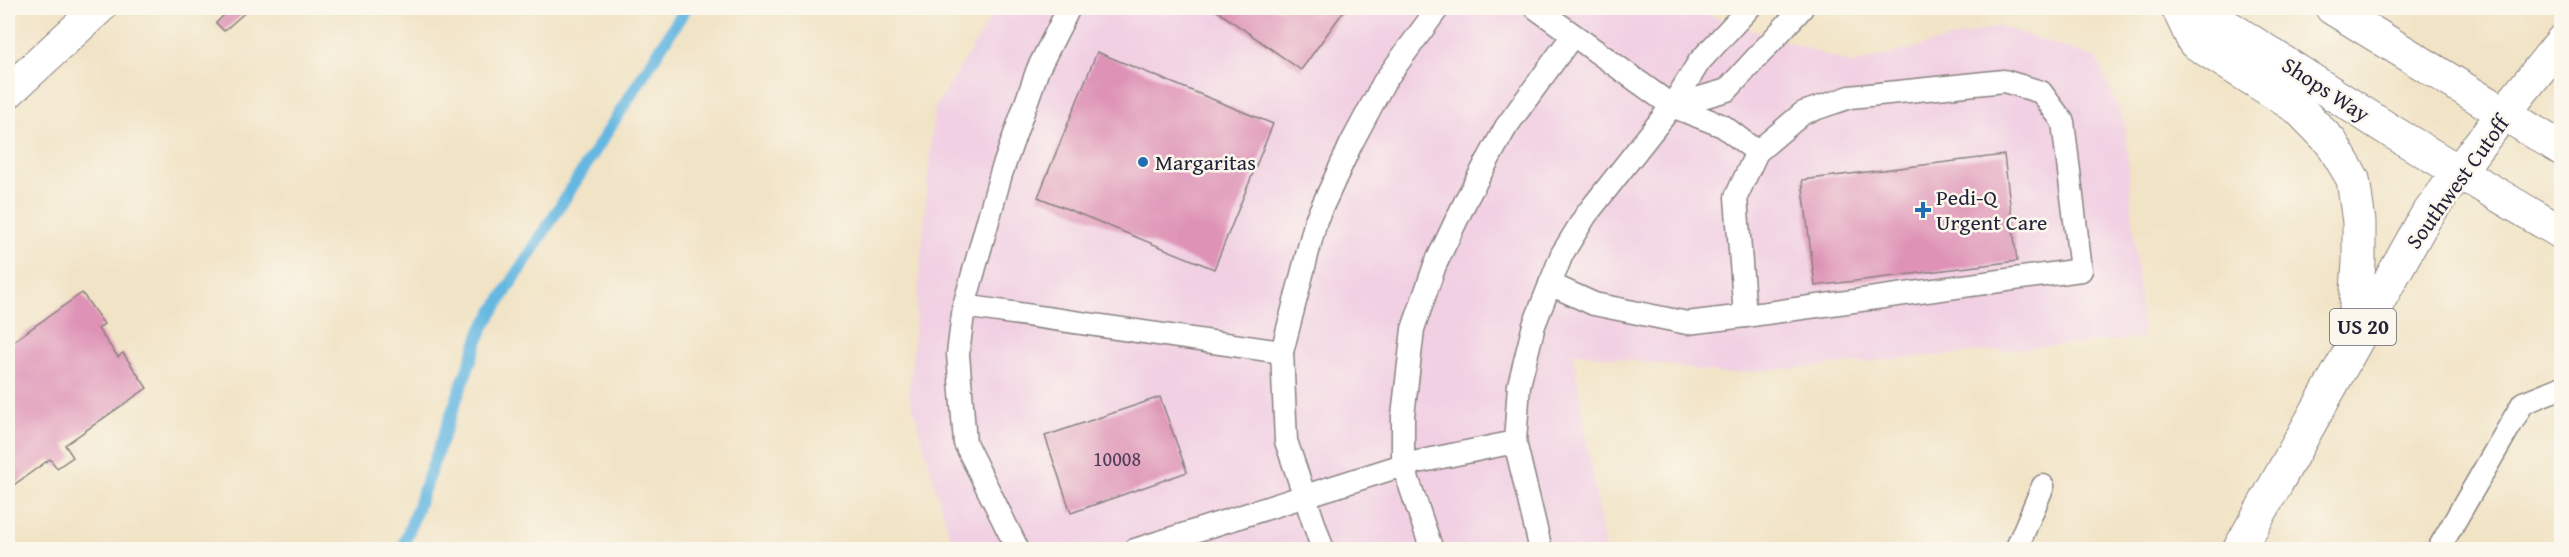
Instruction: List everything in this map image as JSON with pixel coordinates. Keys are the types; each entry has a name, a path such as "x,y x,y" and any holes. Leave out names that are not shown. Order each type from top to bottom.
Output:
{"main road":[{"path":"8,92 99,8"},
{"path":"2178,8 2194,42 2298,108 2331,142 2353,179 2359,222 2359,261 2353,346"},
{"name":"Shops Way","path":"2192,8 2230,28 2394,133 2562,233"},
{"path":"2332,8 2562,149"},
{"name":"Southwest Cutoff","path":"2239,549 2425,218 2459,170 2562,41"}],"lane":[{"path":"1018,549 965,443 958,354 964,306 1008,153 1038,69 1069,8"},
{"path":"1323,549 1286,441 1282,352 1316,220 1351,144 1384,82 1438,8"},
{"path":"1536,8 1672,106 1723,126 1756,152"},
{"path":"1541,549 1515,442 1519,385 1534,326 1550,284 1562,254 1586,215 1672,106 1699,62 1749,8"},
{"path":"1672,106 1726,90 1802,8"},
{"path":"1432,549 1402,465 1403,416 1413,329 1435,265 1467,198 1506,128 1573,34"},
{"path":"1550,284 1594,304 1687,323 1745,316 2080,270 2063,122 2041,92 2004,81 1850,97 1803,113 1756,152 1736,197 1745,316"},
{"path":"964,306 1282,352"},
{"path":"2438,549 2523,403 2562,387"},
{"path":"1135,549 1186,542 1303,495 1402,465 1515,442"},
{"path":"2016,549 2043,486"}],"shaded area":[{"path":"997,8 1689,8 1852,64 1999,26 2097,58 2125,124 2143,338 1726,374 1573,352 1605,549 953,549 909,393 934,109"}],"building":[{"path":"217,8 250,8 224,31 216,23 224,15"},
{"path":"1213,8 1346,8 1301,70"},
{"path":"1097,52 1273,124 1214,269 1038,197"},
{"path":"2004,155 2017,261 1815,286 1802,180"},
{"path":"82,293 104,324 98,329 118,357 123,353 147,388 65,445 73,457 57,468 50,459 8,489 8,345"},
{"path":"1160,397 1187,472 1071,513 1045,436"}],"waterway":[{"path":"402,550 482,329 686,8"}],"place":[{"name":"Margaritas","path":"1143,162"},
{"name":"Pedi-Q Urgent Care","path":"1923,210"}]}
